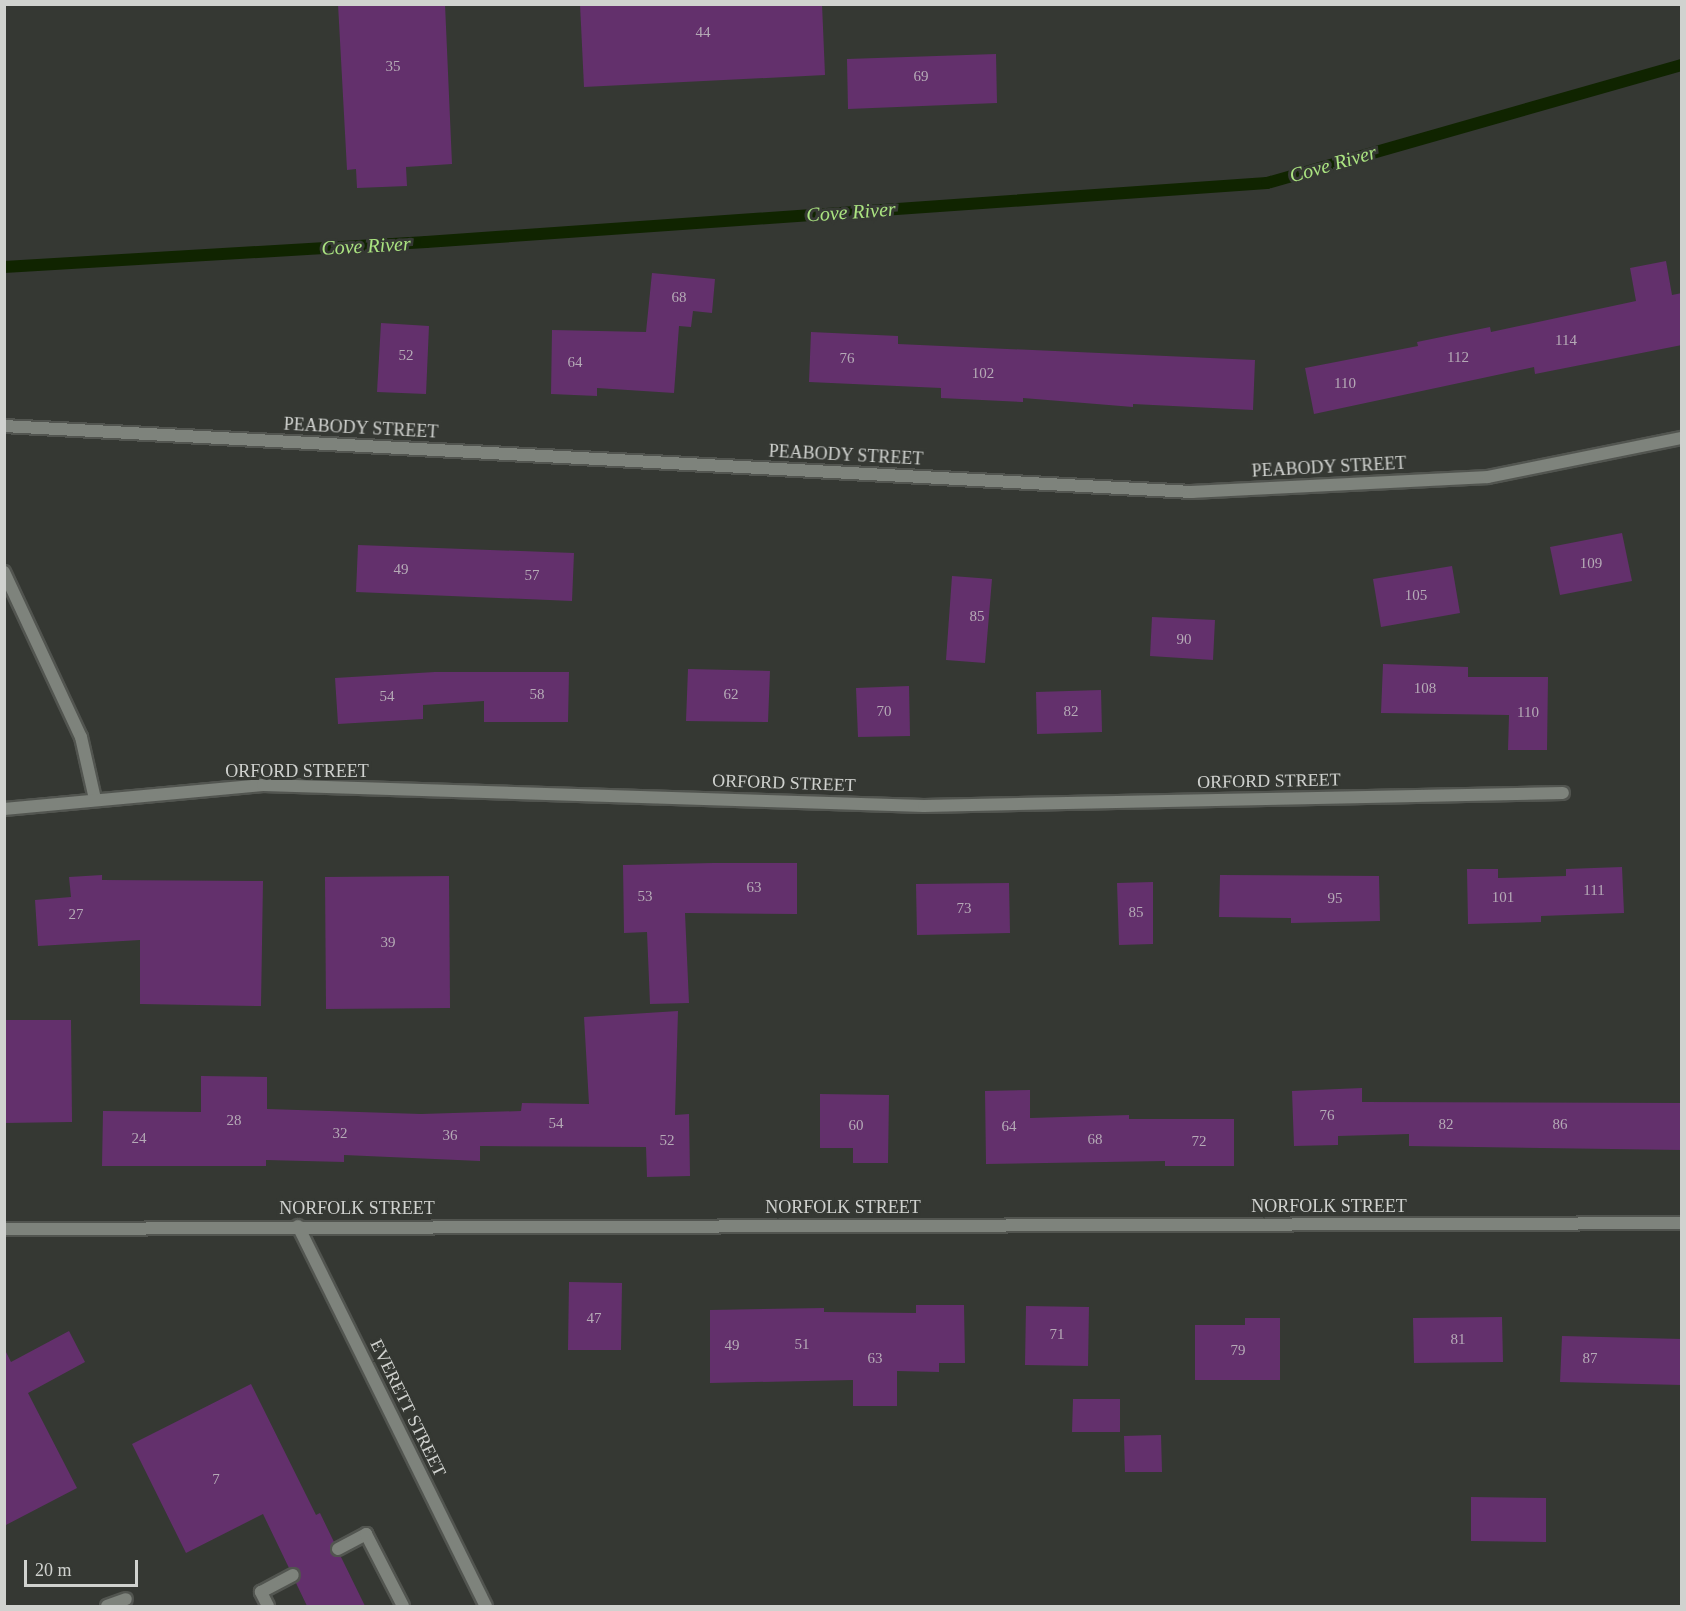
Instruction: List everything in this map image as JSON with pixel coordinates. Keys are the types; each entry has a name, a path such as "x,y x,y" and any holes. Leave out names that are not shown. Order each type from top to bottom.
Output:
{"street":[{"name":"PEABODY STREET","path":"4,426 1192,492 1488,477 1682,438"},
{"path":"4,572 81,737 95,799"},
{"name":"ORFORD STREET","path":"4,808 262,785 924,806 1563,793"},
{"name":"NORFOLK STREET","path":"4,1229 298,1226 1682,1224"},
{"name":"EVERETT STREET","path":"298,1226 486,1606"},
{"path":"338,1549 366,1534 403,1606"},
{"path":"268,1606 261,1592 292,1575"},
{"path":"106,1606 126,1599"}],"building":[{"path":"338,4 445,4 452,164 406,167 407,186 357,188 356,169 347,170"},
{"path":"580,4 822,4 825,75 584,87"},
{"path":"996,54 997,103 848,109 847,59"},
{"path":"1666,261 1672,295 1682,293 1682,345 1535,374 1534,367 1314,414 1305,368 1418,346 1417,342 1490,327 1491,332 1636,301 1630,268"},
{"path":"652,273 715,279 712,313 693,311 691,327 679,326 674,393 597,388 597,396 551,394 552,330 646,332"},
{"path":"381,323 429,326 426,394 377,392"},
{"path":"811,332 898,336 898,344 1255,360 1253,410 1133,404 1133,407 1023,398 1023,402 941,398 941,388 809,382"},
{"path":"1622,533 1632,581 1560,595 1550,547"},
{"path":"358,545 574,553 572,601 356,592"},
{"path":"1452,566 1460,613 1381,627 1373,579"},
{"path":"952,576 992,579 985,663 946,660"},
{"path":"1152,617 1215,620 1213,660 1150,656"},
{"path":"1383,664 1468,667 1468,677 1548,677 1547,750 1508,750 1509,715 1381,713"},
{"path":"688,669 770,671 768,722 686,721"},
{"path":"435,672 569,672 568,722 484,722 484,701 423,705 423,719 338,724 335,678"},
{"path":"909,686 910,736 858,737 856,688"},
{"path":"1101,690 1102,732 1037,734 1036,692"},
{"path":"797,863 797,914 685,913 689,1003 650,1004 647,932 624,933 623,865"},
{"path":"1622,867 1624,913 1541,916 1541,922 1468,924 1467,869 1498,869 1498,878 1566,876 1566,869"},
{"path":"102,875 102,880 263,881 261,1006 140,1004 140,940 38,946 35,900 71,897 69,877"},
{"path":"1220,875 1379,876 1380,921 1291,923 1291,918 1219,917"},
{"path":"449,876 450,1008 326,1009 325,877"},
{"path":"1153,882 1153,944 1119,945 1117,883"},
{"path":"1009,883 1010,933 917,935 916,884"},
{"path":"678,1011 675,1115 689,1114 690,1176 647,1177 646,1147 480,1146 480,1161 344,1155 344,1162 266,1160 266,1166 102,1166 103,1111 201,1112 201,1076 267,1077 267,1109 421,1114 521,1111 522,1103 589,1104 584,1017"},
{"path":"4,1020 71,1020 72,1122 4,1123"},
{"path":"1362,1088 1362,1102 1682,1103 1682,1150 1409,1146 1409,1134 1338,1136 1338,1145 1294,1146 1292,1091"},
{"path":"1030,1090 1030,1118 1129,1115 1129,1119 1234,1119 1234,1166 1165,1166 1165,1161 986,1164 985,1091"},
{"path":"820,1094 889,1095 888,1163 853,1163 853,1148 820,1148"},
{"path":"569,1282 622,1283 621,1350 568,1350"},
{"path":"916,1305 964,1305 965,1363 939,1363 939,1372 897,1371 897,1406 853,1406 853,1380 710,1383 710,1310 824,1308 824,1312 916,1313"},
{"path":"1026,1306 1089,1307 1088,1366 1025,1365"},
{"path":"1502,1317 1503,1362 1414,1363 1413,1318"},
{"path":"1245,1318 1280,1318 1280,1380 1195,1380 1195,1325 1245,1325"},
{"path":"69,1331 85,1362 28,1393 77,1488 4,1526 4,1348 11,1362"},
{"path":"1562,1336 1682,1339 1682,1385 1560,1382"},
{"path":"251,1384 316,1515 320,1513 334,1542 331,1552 341,1557 365,1606 307,1606 296,1583 300,1572 289,1568 263,1514 186,1553 132,1444"},
{"path":"1073,1399 1120,1399 1120,1432 1072,1432"},
{"path":"1161,1435 1162,1472 1125,1472 1124,1436"},
{"path":"1471,1497 1546,1498 1546,1542 1471,1541"}],"waterway":[{"name":"Cove River","path":"4,267 426,242 1267,183 1682,65"}]}
